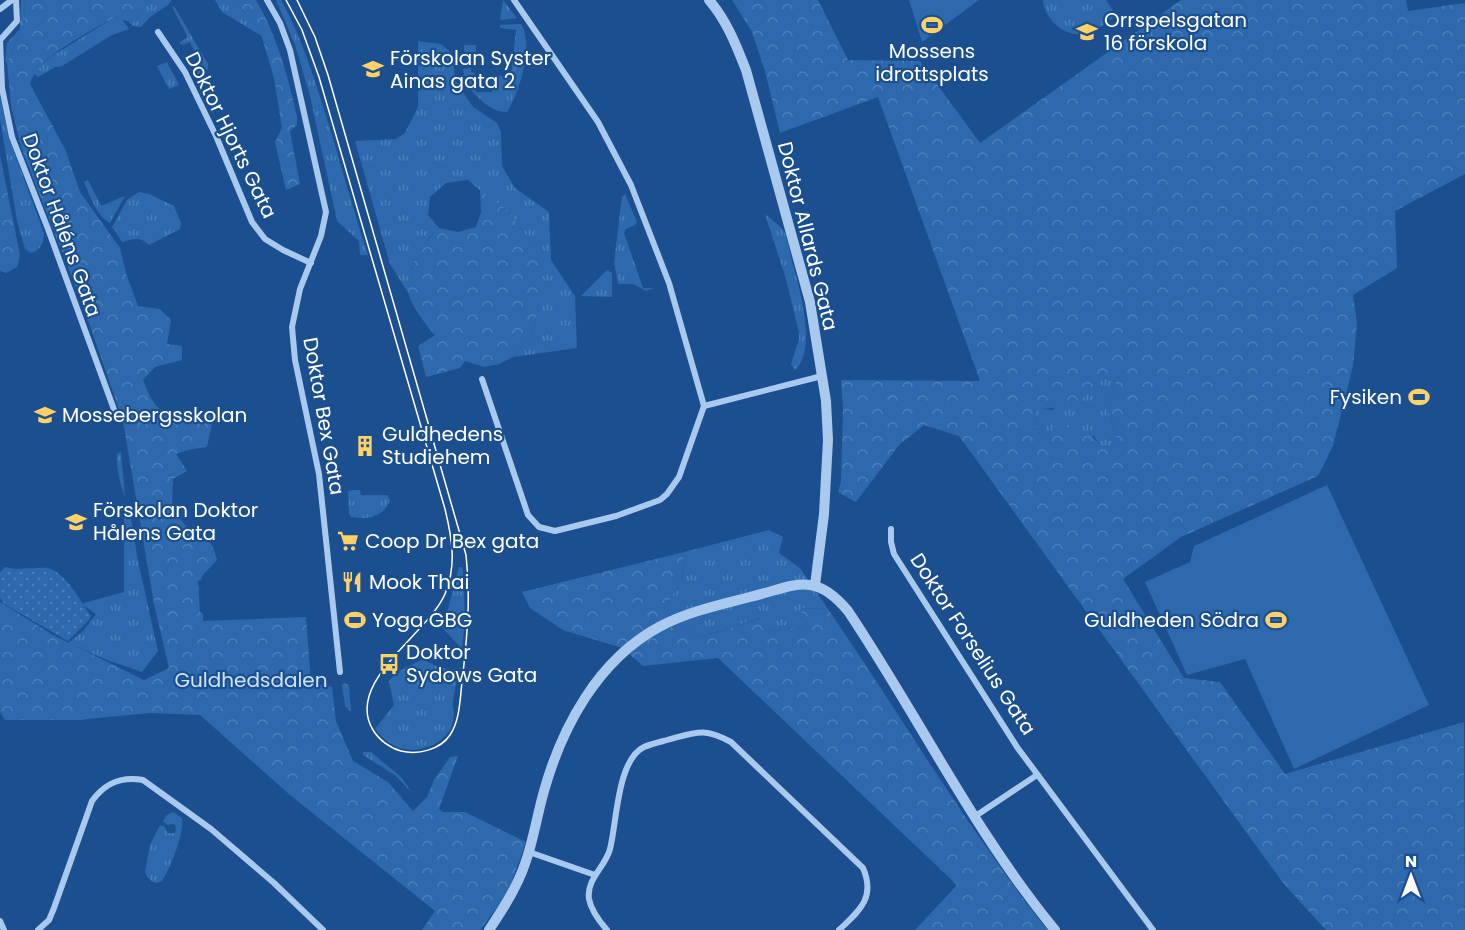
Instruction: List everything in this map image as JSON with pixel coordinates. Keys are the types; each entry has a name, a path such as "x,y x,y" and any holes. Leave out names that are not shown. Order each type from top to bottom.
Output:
{"street":[{"name":"Doktor Håléns Gata","path":"0,9 14,0 17,21 0,40 2,88 12,137 116,415"},
{"name":"Doktor Bex Gata","path":"267,0 280,23 290,50 325,201 324,224 300,289 292,327 293,347 319,474 340,672"},
{"path":"482,379 528,515 545,530 566,529 616,516 651,505 667,494 679,477 704,406 669,282 631,185 598,122 514,0"},
{"name":"Doktor Allards Gata","path":"709,0 720,13 731,33 746,70 810,302 828,418 824,514 815,585"},
{"name":"Doktor Hjorts Gata","path":"158,32 185,72 216,136 252,222 265,238 283,250 311,263"},
{"path":"704,406 822,376"},
{"name":"Doktor Forselius Gata","path":"891,529 894,554 1001,722 1037,775 1153,930"},
{"path":"489,930 516,886 529,852 544,791 571,722 604,671 623,652 660,627 683,617 790,587 815,585 832,594 848,611 973,818 1026,894 1055,930"},
{"path":"607,930 593,909 589,890 595,874 610,850 626,765 642,748 700,731 715,733 731,742 863,868 867,877 867,896 856,915 839,930"},
{"path":"973,818 1037,775"},
{"path":"38,930 49,920 92,801 107,784 133,778 143,780 211,829 274,883 323,930"},
{"path":"529,852 595,874"},
{"path":"0,921 4,930"}],"green space":[{"path":"21,0 25,0 24,22 7,62 5,62 7,43 20,29"},
{"name":"Guldhedsdalen","path":"25,0 149,0 133,23 115,17 54,54 35,74 30,84 65,149 80,192 120,248 138,306 160,309 171,320 167,344 182,346 182,360 155,367 143,380 153,402 165,412 172,413 204,409 213,419 207,447 176,454 187,471 173,479 172,508 188,529 202,532 213,547 217,560 198,581 200,612 203,614 203,621 306,617 311,683 332,687 336,721 353,761 388,782 413,811 427,797 434,780 450,757 458,756 439,809 443,812 465,812 526,842 507,895 480,930 422,930 435,911 290,795 200,715 150,713 78,720 5,720 0,712 0,602 53,635 144,680 169,668 154,604 123,421 82,303 21,147 11,106 7,62 24,22"},
{"path":"149,0 172,0 141,27 133,26 129,22 133,23"},
{"path":"215,0 234,0 262,36 222,12"},
{"path":"234,0 256,0 281,56 297,116 297,125 290,131 300,184 286,190 275,142 282,128 274,78 260,31"},
{"path":"276,0 281,0 307,58 368,255 360,255 359,241 337,221 310,96 295,45"},
{"path":"503,0 517,18 500,20"},
{"path":"732,0 818,0 848,60 920,61 980,143 1181,0 1406,0 1408,11 1465,3 1465,174 1395,211 1397,268 1353,295 1357,323 1353,366 1333,446 1318,476 1181,537 1123,579 1184,678 1220,682 1285,774 1464,722 1465,930 1326,930 1283,883 959,436 924,425 899,445 856,502 838,492 841,482 843,409 841,380 980,381 878,97 780,133 765,71 752,32","holes":["1102,377 1116,382 1108,409 1117,439 1112,447 1100,446 1083,430 1060,423 1041,439 1034,409 1055,408 1082,399"]},
{"name":"Mossens idrottsplats","path":"909,0 979,0 922,42"},
{"path":"1043,0 1106,0 1114,16 1089,33 1070,33 1051,20"},
{"path":"174,6 208,64 208,69 197,75 195,73 203,68 190,42 182,45 179,43 188,37 172,7"},
{"path":"115,17 122,19 129,29 112,35 62,66 38,77 33,73 52,56"},
{"path":"521,24 526,43 524,67 509,109 507,112 501,112 484,103 467,85 469,83 464,76 463,69 471,68 471,72 475,73 476,92 492,92 492,75 511,77 516,30 500,28 500,25"},
{"path":"418,41 441,44 453,54 455,80 473,107 497,123 501,132 502,166 515,188 549,212 551,260 575,296 577,348 513,357 530,336 538,313 531,242 508,211 468,180 446,183 430,197 428,215 439,228 429,238 411,268 409,294 390,264 355,141 396,139 405,133 418,107"},
{"path":"464,45 476,45 476,63 470,62 473,57 464,57"},
{"path":"167,62 179,85 169,89 157,66"},
{"path":"0,96 9,138 44,233 41,246 31,253 25,249 17,221 0,119"},
{"path":"0,155 20,255 17,267 6,273 0,271"},
{"path":"88,180 101,206 125,196 110,223 94,206 84,182"},
{"path":"480,190 508,211 531,242 544,278 538,313 530,336 513,357 499,364 484,367 465,361 460,368 426,377 418,346 435,335 411,300 409,277 421,250 439,228 458,232 476,227 481,212"},
{"path":"139,192 149,194 174,206 181,223 180,229 149,245 139,239 122,242 112,227 127,200"},
{"path":"625,194 637,222 624,233 643,288 654,288 646,291 633,284 618,284 614,262 622,197"},
{"path":"765,214 785,233 802,302 805,318 805,348 802,361 795,370 791,364 799,333 786,279"},
{"path":"607,270 612,273 612,297 581,296"},
{"path":"1102,376 1116,382 1108,409 1117,439 1112,447 1100,446 1094,436 1041,440 1034,408 1052,410"},
{"path":"121,452 125,497 117,465 117,454"},
{"name":"Guldheden Södra","path":"1327,485 1429,705 1294,769 1245,659 1187,675 1145,582 1190,562 1194,546"},
{"path":"360,490 361,495 387,495 390,500 380,514 363,518 351,517 348,491"},
{"path":"124,503 130,512 138,561 158,651 142,672 68,643 83,631 96,614 83,605 84,603 124,592"},
{"path":"769,530 783,537 779,553 800,568 828,609 801,608 804,627 770,631 760,618 700,637 664,610 682,578 684,552"},
{"path":"684,552 682,578 664,610 700,637 761,618 770,631 803,627 801,608 828,609 980,838 1048,930 915,930 957,885 718,658 643,666 622,648 563,630 530,608 522,592"},
{"path":"5,567 54,570 77,595 91,616 89,620 68,641 4,604 0,598 0,572"},
{"path":"459,567 462,567 463,571 465,619 462,649 437,622 448,609"},
{"path":"423,659 440,667 459,669 453,698 453,722 448,732 437,743 421,749 405,749 397,747 382,737 375,729 394,705 389,681 397,672"},
{"path":"344,683 349,685 351,712 345,706 342,685"},
{"path":"363,752 371,752 402,778 411,792 395,775 363,755"},
{"path":"173,812 182,818 179,841 162,881 154,882 145,872 150,845 160,825 165,827 168,833 175,833 174,824 167,825 163,821"}],"tram line":[{"path":"286,0 302,30 319,77 450,530 452,562 445,594 436,609 379,676 370,694 367,712 373,730 385,743 401,751 421,752 435,748 446,740 458,716 468,618 466,555 328,75 315,37 297,0"}],"place":[{"name":"Mossens idrottsplats","path":"932,25"},
{"name":"Orrspelsgatan 16 förskola","path":"1087,32"},
{"name":"Förskolan Syster Ainas gata 2","path":"373,69"},
{"name":"Fysiken","path":"1419,397"},
{"name":"Mossebergsskolan","path":"45,415"},
{"name":"Guldhedens Studiehem","path":"365,446"},
{"name":"Förskolan Doktor Hålens Gata","path":"76,522"},
{"name":"Coop Dr Bex gata","path":"348,541"},
{"name":"Mook Thai","path":"352,582"},
{"name":"Yoga GBG","path":"355,620"},
{"name":"Guldheden Södra","path":"1276,620"},
{"name":"Doktor Sydows Gata","path":"389,664"}]}
